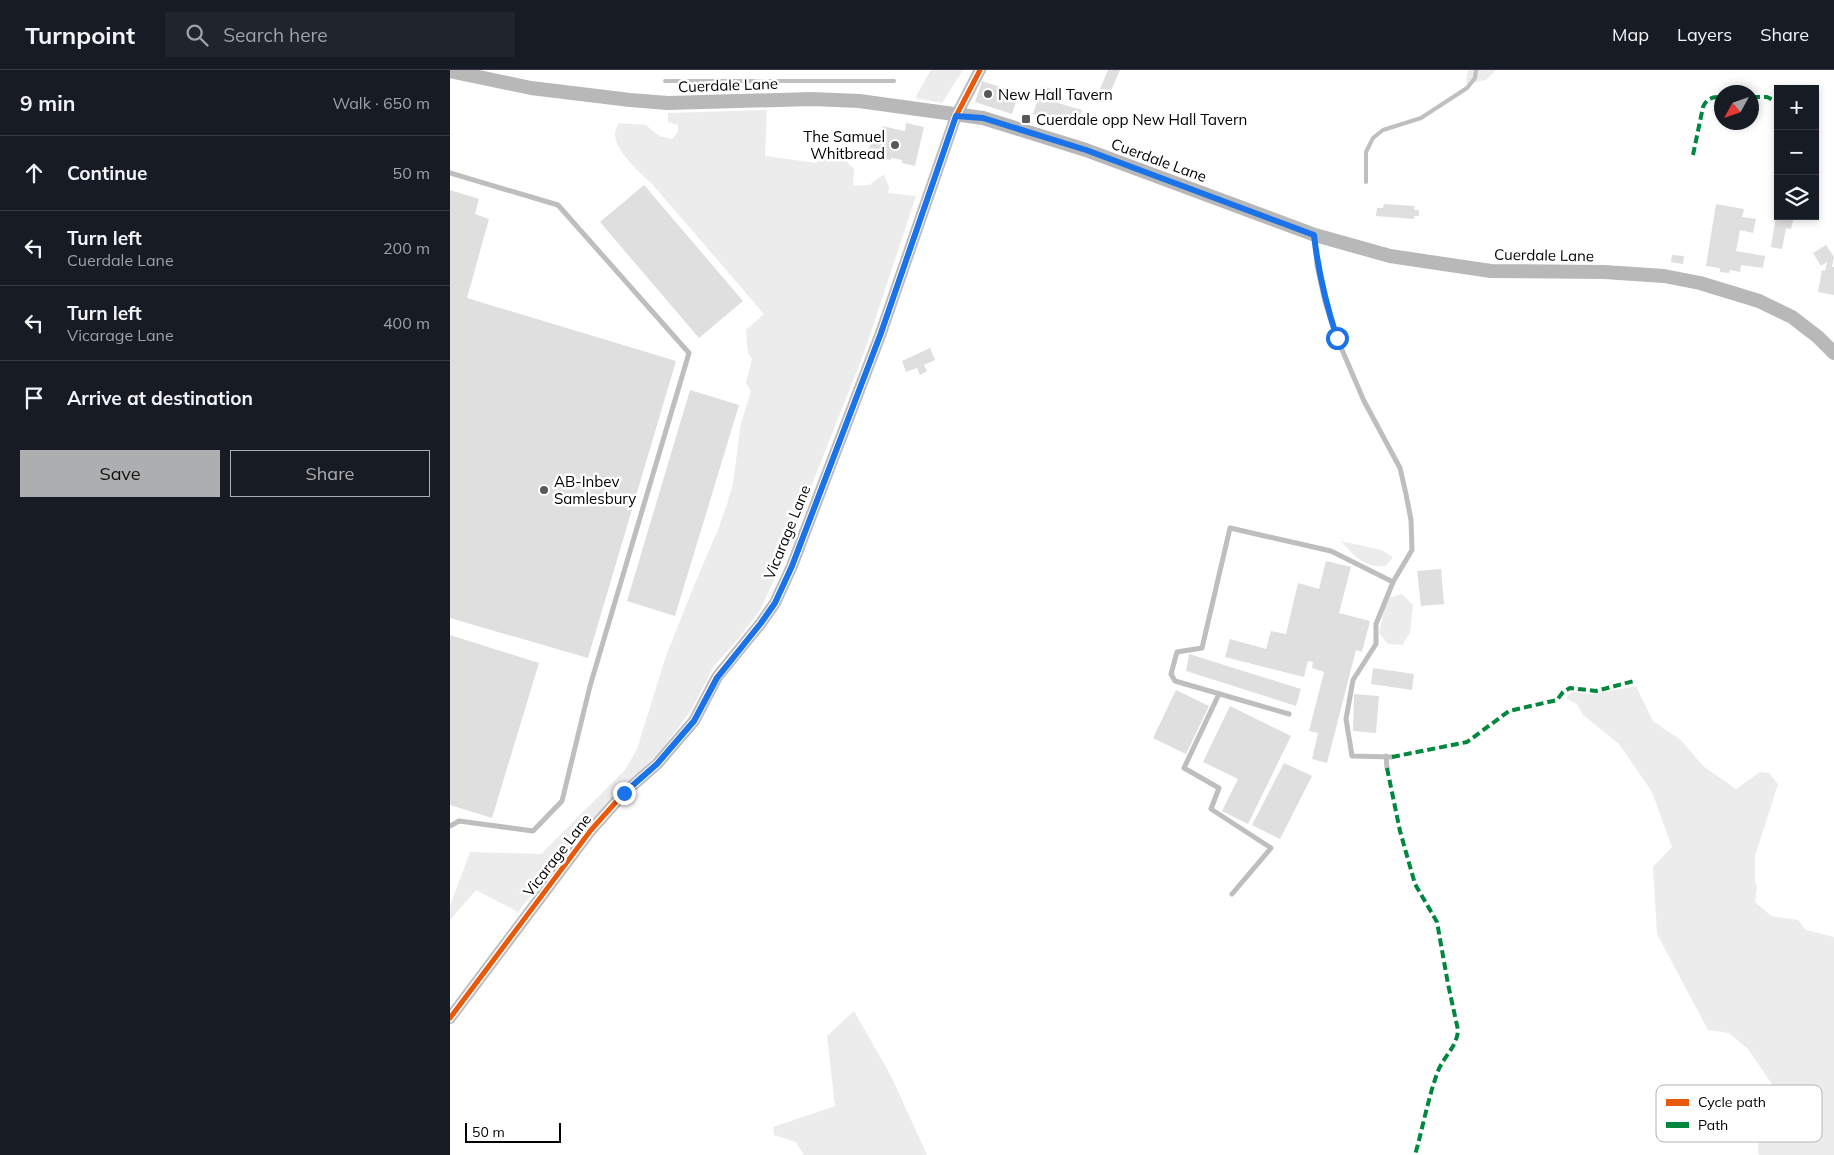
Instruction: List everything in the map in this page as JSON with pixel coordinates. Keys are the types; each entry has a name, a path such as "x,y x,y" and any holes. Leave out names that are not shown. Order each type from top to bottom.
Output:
{"main road":[{"name":"Cuerdale Lane","path":"450,71 531,88 630,100 668,103 812,99 859,101 956,116 983,118 1086,150 1314,235 1390,256 1491,271 1604,272 1664,276 1700,283 1759,301 1792,317 1818,337 1834,353"}],"street":[{"name":"Vicarage Lane","path":"450,1018 591,830 624,793 657,764 694,721 717,678 775,603 792,566 881,333 956,116 980,70"}],"lane":[{"path":"450,173 558,204 689,353 590,686 562,801 533,830 459,821 450,826"},
{"path":"1314,235 1321,284 1337,338 1364,401 1400,468 1411,520 1412,550 1393,582 1376,624 1376,644 1353,680 1346,719 1352,756 1392,756"},
{"path":"1289,714 1175,681 1171,674 1177,652 1202,648 1230,528 1331,551 1393,582"},
{"path":"1219,694 1184,768 1219,788 1211,809 1272,848 1232,894"},
{"path":"1386,756 1387,768"}],"shaded area":[{"path":"931,70 963,70 942,103 915,98"},
{"path":"1468,70 1496,70 1486,80 1466,84"},
{"path":"767,110 765,156 816,163 828,154 841,156 854,169 853,186 869,185 884,174 889,187 888,193 916,196 865,350 778,571 760,610 739,638 714,666 690,712 662,749 580,833 518,912 476,890 450,920 450,906 470,852 541,854 625,770 637,749 666,656 718,530 733,483 741,423 751,391 746,383 752,359 748,353 746,330 764,314 652,184 635,168 616,141 616,128 619,123 646,125 659,136 672,139 678,132 678,125 668,122 668,113"},
{"path":"1341,541 1381,550 1393,557 1386,566 1372,565 1360,560"},
{"path":"1402,594 1413,605 1410,633 1402,645 1388,644 1379,633 1387,598"},
{"path":"1636,686 1653,721 1681,740 1703,766 1736,789 1760,772 1769,773 1778,784 1755,856 1755,882 1757,887 1755,902 1771,916 1798,920 1806,930 1834,937 1834,1155 1760,1155 1758,1153 1758,1142 1822,1142 1822,1085 1773,1085 1748,1049 1729,1033 1708,1030 1657,934 1653,867 1672,847 1652,792 1619,744 1583,715 1577,704 1567,699 1568,695 1573,692 1592,694"},
{"path":"854,1011 891,1076 927,1155 804,1155 796,1142 774,1135 773,1127 835,1106 827,1036"}],"building":[{"path":"1108,70 1120,70 1110,93 1100,89"},
{"path":"982,81 1019,93 1012,114 975,102"},
{"path":"1042,86 1062,92 1058,103 1082,110 1076,128 1033,114"},
{"name":"The Samuel Whitbread","path":"906,123 924,127 915,166 902,163 902,160 880,158 880,155 868,152 872,137 879,139 882,126 905,131"},
{"path":"644,185 743,301 699,338 600,222"},
{"name":"AB-Inbev Samlesbury","path":"450,190 479,199 475,214 489,219 467,298 676,361 588,658 450,618"},
{"path":"1384,204 1415,206 1414,210 1419,210 1419,216 1414,216 1414,219 1376,216 1377,208 1383,208"},
{"path":"1716,204 1744,209 1742,217 1756,219 1753,233 1740,230 1736,251 1765,256 1763,268 1741,265 1740,272 1730,270 1729,273 1720,272 1720,268 1706,266"},
{"path":"1775,220 1793,220 1791,229 1786,228 1782,249 1771,247"},
{"path":"1826,245 1834,257 1832,267 1834,267 1834,295 1818,292 1822,270 1825,271 1827,262 1821,266 1813,253"},
{"path":"1672,255 1684,256 1683,264 1671,262"},
{"path":"930,348 935,360 924,365 927,371 920,375 917,368 906,372 902,361"},
{"path":"690,390 739,405 675,616 627,601"},
{"path":"1326,561 1351,567 1339,613 1370,621 1362,652 1356,650 1327,763 1312,759 1318,733 1309,731 1324,672 1312,668 1313,662 1308,661 1304,677 1225,657 1230,639 1266,649 1271,631 1286,634 1298,583 1319,589"},
{"path":"1441,569 1444,604 1421,606 1417,571"},
{"path":"450,635 539,663 492,818 450,805"},
{"path":"1189,654 1301,689 1296,706 1186,671"},
{"path":"1373,668 1414,674 1412,690 1371,684"},
{"path":"1176,690 1209,706 1186,754 1153,738"},
{"path":"1354,694 1379,696 1376,733 1353,731"},
{"path":"1230,706 1291,736 1248,824 1222,811 1238,779 1203,762"},
{"path":"1284,763 1312,776 1280,839 1252,825"}],"waterway":[{"path":"1366,182 1366,152 1373,138 1383,130 1421,118 1467,88 1475,78 1476,70"},
{"path":"665,81 894,81"}],"marked path":[{"path":"1693,155 1703,107 1706,102 1714,97"},
{"path":"1759,97 1767,97 1774,100"},
{"path":"1392,757 1467,742 1509,711 1557,700 1563,692 1570,688 1596,691 1634,681"},
{"path":"1387,768 1400,831 1415,884 1437,922 1458,1030 1453,1046 1434,1081 1415,1155"}],"cycle path":[{"path":"450,1018 591,830 624,793 657,764 694,721 717,677 775,603 792,566 881,333 956,116 980,70"}],"place":[{"name":"New Hall Tavern","path":"988,94"},
{"name":"Cuerdale opp New Hall Tavern","path":"1026,119"},
{"name":"The Samuel Whitbread","path":"895,145"},
{"name":"AB-Inbev Samlesbury","path":"544,490"}],"route":[{"path":"624,793 657,764 694,721 717,678 775,603 792,566 881,333 956,116 983,118 1086,150 1314,235 1317,265 1325,302 1337,338"}]}
